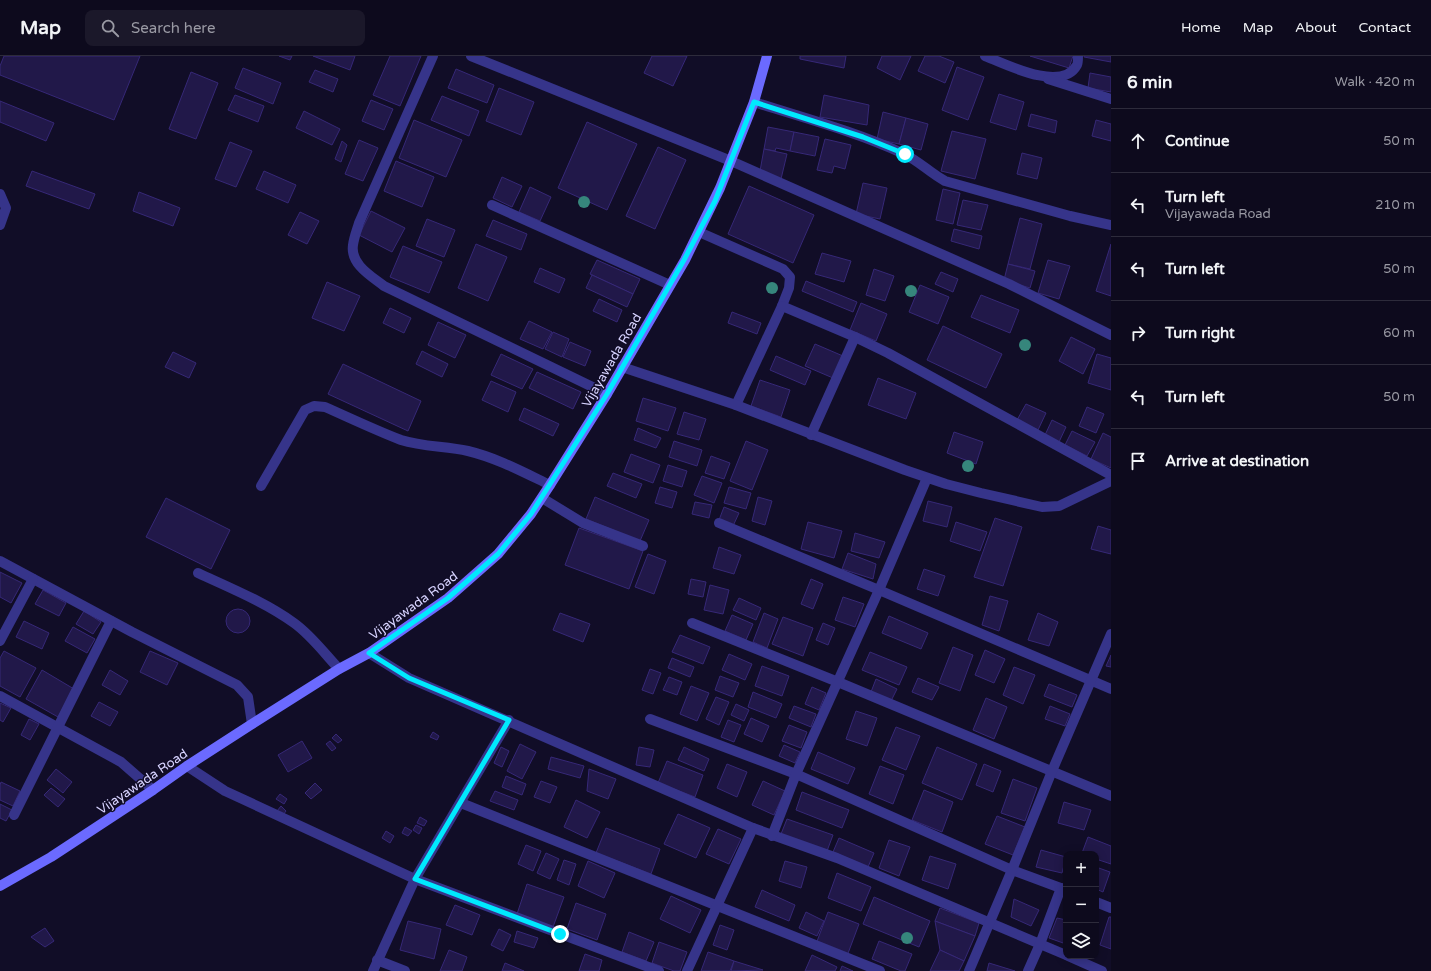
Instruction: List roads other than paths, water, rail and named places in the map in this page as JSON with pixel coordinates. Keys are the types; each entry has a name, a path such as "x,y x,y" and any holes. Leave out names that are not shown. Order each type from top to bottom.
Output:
{"main road":[{"name":"Vijayawada Road","path":"0,886 51,857 252,724 339,669 369,653 448,598 498,554 531,514 542,498 607,394 684,260 715,201 754,102 767,56"}],"street":[{"path":"433,56 359,223 352,246 355,261 384,286 607,394"},
{"path":"471,56 731,161 1009,284 1111,335"},
{"path":"985,56 1033,75 1111,99"},
{"path":"1033,75 1063,76 1069,74 1077,65 1078,56"},
{"path":"754,102 863,137 905,154 945,181 1111,226"},
{"path":"0,194 6,208 0,225"},
{"path":"492,205 670,285"},
{"path":"699,232 782,269 790,277 789,288 782,306 736,405"},
{"path":"782,306 855,337 888,353 1111,475"},
{"path":"811,435 855,337"},
{"path":"622,367 736,405 811,435 927,478 981,493 1042,507 1059,506 1111,481"},
{"path":"261,486 305,410 314,406 325,407 402,440 421,445 466,451 488,456 508,464 550,485"},
{"path":"772,836 796,774 879,590 927,478"},
{"path":"542,498 583,523 643,546"},
{"path":"718,523 1111,689"},
{"path":"0,561 111,621 237,685 248,697 252,724"},
{"path":"198,572 262,603 295,623 339,669"},
{"path":"0,641 33,579"},
{"path":"14,815 111,621"},
{"path":"692,623 1111,796"},
{"path":"968,971 990,923 1052,771 1111,634"},
{"path":"369,653 409,678 509,720 753,828 837,858 1063,954"},
{"path":"0,696 58,726 121,762 154,790"},
{"path":"650,718 796,774 1012,870 1063,889"},
{"path":"373,971 415,879 509,720"},
{"path":"187,766 225,791 415,879 659,971"},
{"path":"461,803 880,971"},
{"path":"687,971 753,828"},
{"path":"1028,971 1063,891"},
{"path":"1099,903 1111,908"},
{"path":"1074,959 1102,971"},
{"path":"378,960 405,971"}]}
